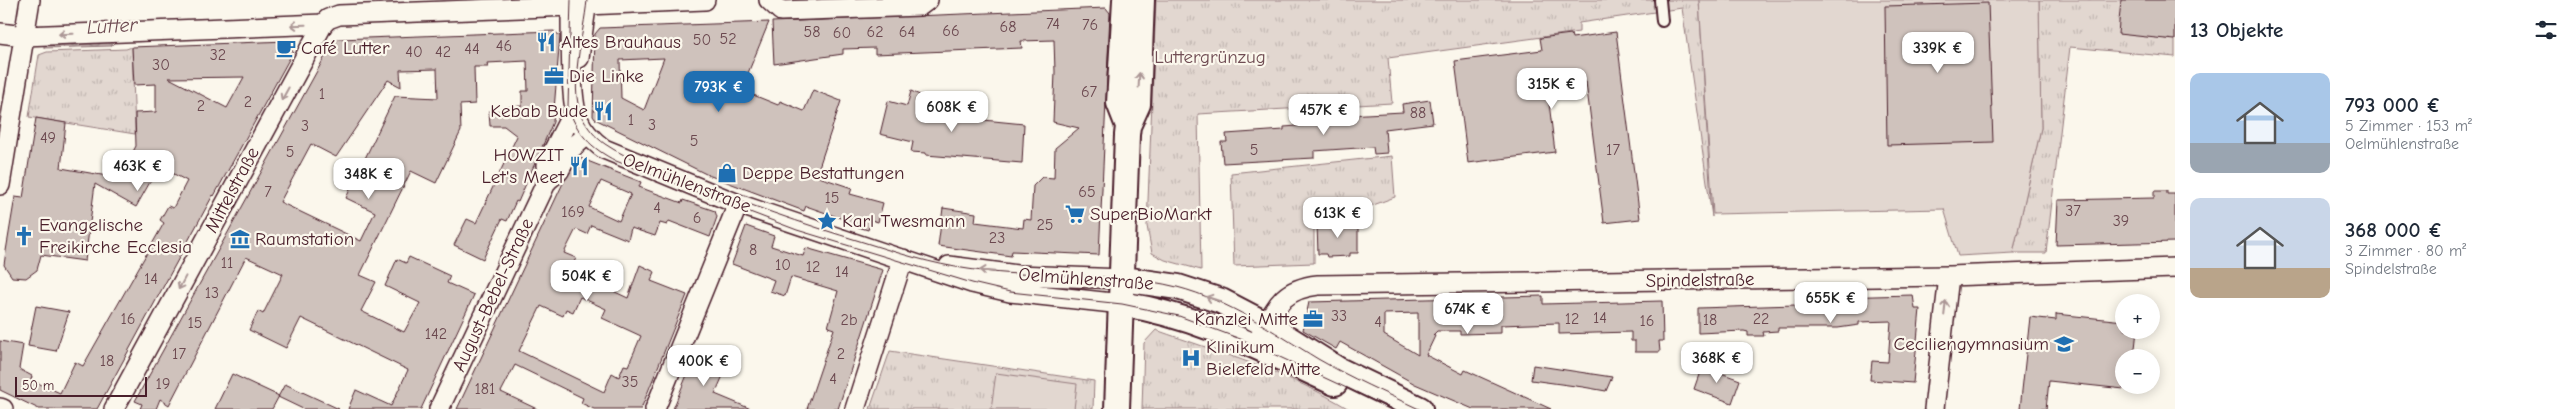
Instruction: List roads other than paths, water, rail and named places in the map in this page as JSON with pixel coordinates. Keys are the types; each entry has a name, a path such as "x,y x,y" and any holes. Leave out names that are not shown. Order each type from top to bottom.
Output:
{"street":[{"path":"0,185 30,0"},
{"path":"0,33 24,36 323,24 328,19 339,15 579,3 705,0"},
{"path":"769,0 781,11 920,6 928,0"},
{"path":"1125,0 1119,103 1128,126"},
{"path":"1117,409 1128,126 1138,104 1142,0"},
{"path":"574,110 572,78 579,3"},
{"name":"Mittelstraße","path":"114,409 323,24"},
{"name":"Oelmühlenstraße","path":"574,110 587,135 604,150 738,204 972,283 1010,292 1122,304 1179,316 1255,346 1391,409"},
{"name":"August-Bebel-Straße","path":"547,181 546,165 574,110"},
{"name":"August-Bebel-Straße","path":"439,409 547,181 559,171 570,150 587,135"},
{"path":"655,409 738,204"},
{"path":"855,409 904,259"},
{"name":"Oelmühlenstraße","path":"904,259 1017,274 1123,279 1187,290 1221,301 1266,325 1337,369 1420,409"},
{"name":"Spindelstraße","path":"1255,346 1281,299 1303,287 1318,285 1949,276 2175,268"},
{"path":"1934,409 1949,276"}],"lane":[{"path":"1660,0 1662,21"}],"water":[{"path":"44,40 116,41 111,46 44,48"}],"tram line":[{"path":"571,0 568,106 575,124 586,139 599,151 616,161 797,230 972,283 1010,292 1122,304 1179,316 1243,340 1392,409"},
{"path":"587,0 578,59 576,90 578,104 582,117 595,135 605,144 624,155 773,213 928,261 994,272 1099,277 1151,282 1196,293 1233,309 1330,366 1419,409"}],"place":[{"name":"Altes Brauhaus","path":"546,42"},
{"name":"Café Lutter","path":"286,48"},
{"name":"Die Linke","path":"554,76"},
{"name":"Kebab Bude","path":"603,111"},
{"name":"HOWZIT Let's Meet","path":"579,166"},
{"name":"Deppe Bestattungen","path":"727,173"},
{"name":"SuperBioMarkt","path":"1075,214"},
{"name":"Karl Twesmann","path":"827,221"},
{"name":"Evangelische Freikirche Ecclesia","path":"24,236"},
{"name":"Raumstation","path":"240,239"},
{"name":"Kanzlei Mitte","path":"1313,319"},
{"name":"Ceciliengymnasium","path":"2064,344"},
{"name":"Klinikum Bielefeld Mitte","path":"1191,358"}],"water label":[{"name":"Lutter","path":"112,26"}],"park label":[{"name":"Luttergrünzug","path":"1210,57"}]}
